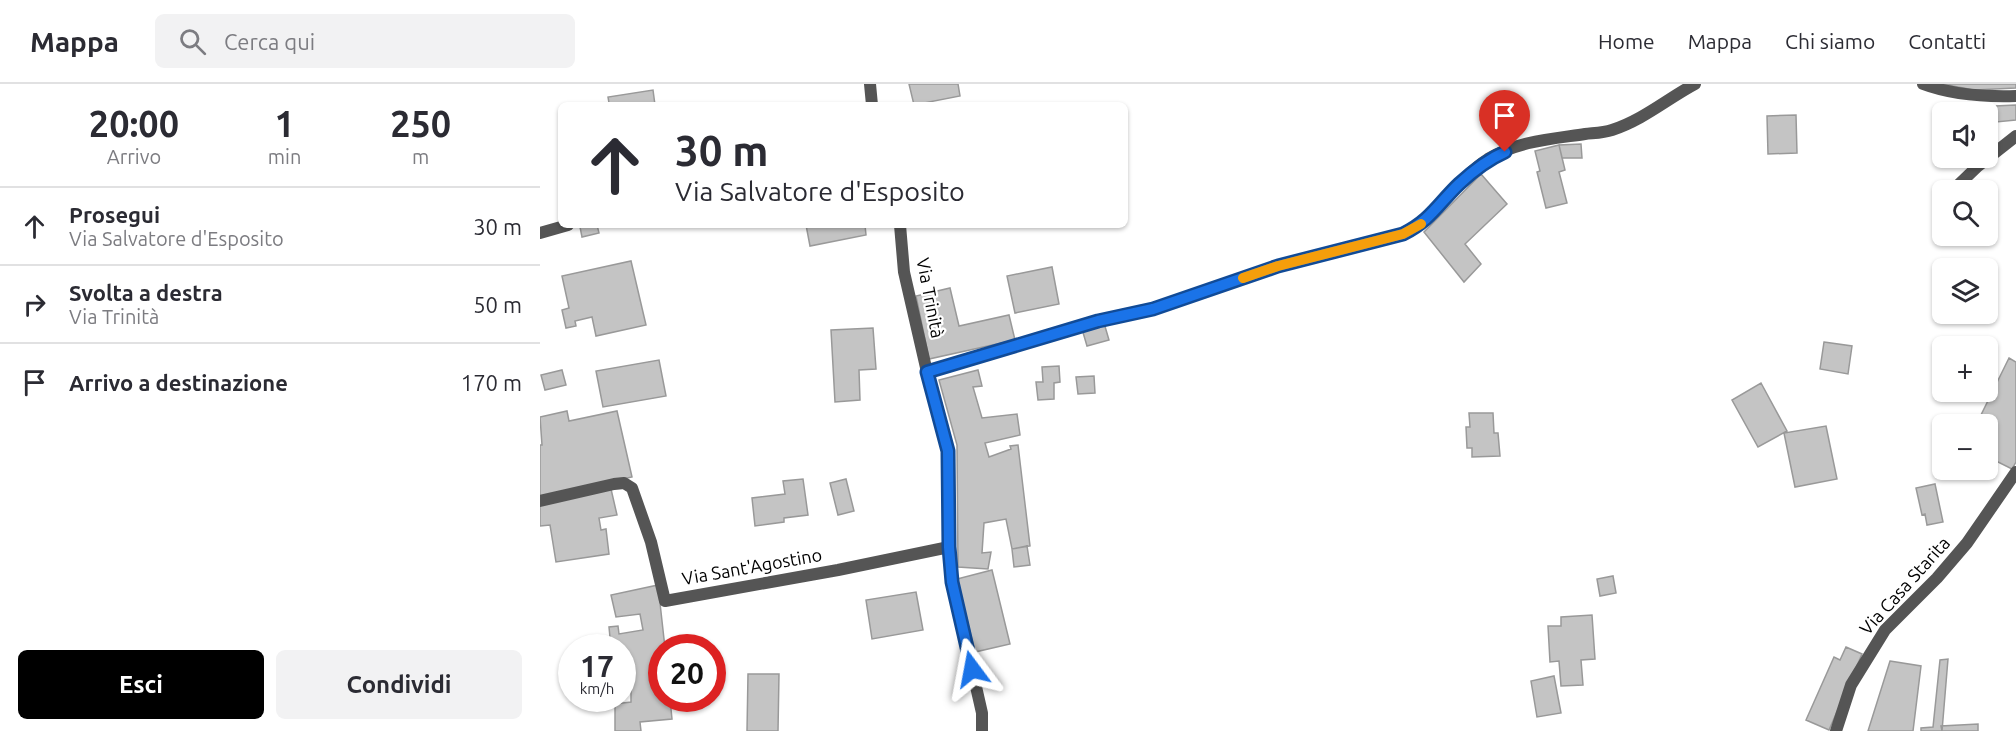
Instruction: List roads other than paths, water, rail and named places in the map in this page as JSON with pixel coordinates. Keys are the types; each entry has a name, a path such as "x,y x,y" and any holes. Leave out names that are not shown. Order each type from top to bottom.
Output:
{"street":[{"path":"870,84 872,102"},
{"path":"927,372 1088,324 1153,309 1278,266 1403,234 1418,227 1434,213 1458,185 1488,159 1522,144 1611,131 1653,112 1695,84"},
{"path":"1923,84 1954,92 1989,97 2016,96"},
{"path":"1963,180 2016,136"},
{"path":"540,233 558,228"},
{"name":"Via Trinità","path":"900,228 904,272 948,451 949,547 952,582 982,713 982,731"},
{"name":"Via Casa Starita","path":"1836,731 1851,685 1885,630 1937,578 1967,543 2016,472"},
{"name":"Via Sant'Agostino","path":"540,501 614,484 624,483 632,488 651,542 665,601 838,570 949,547"}]}
